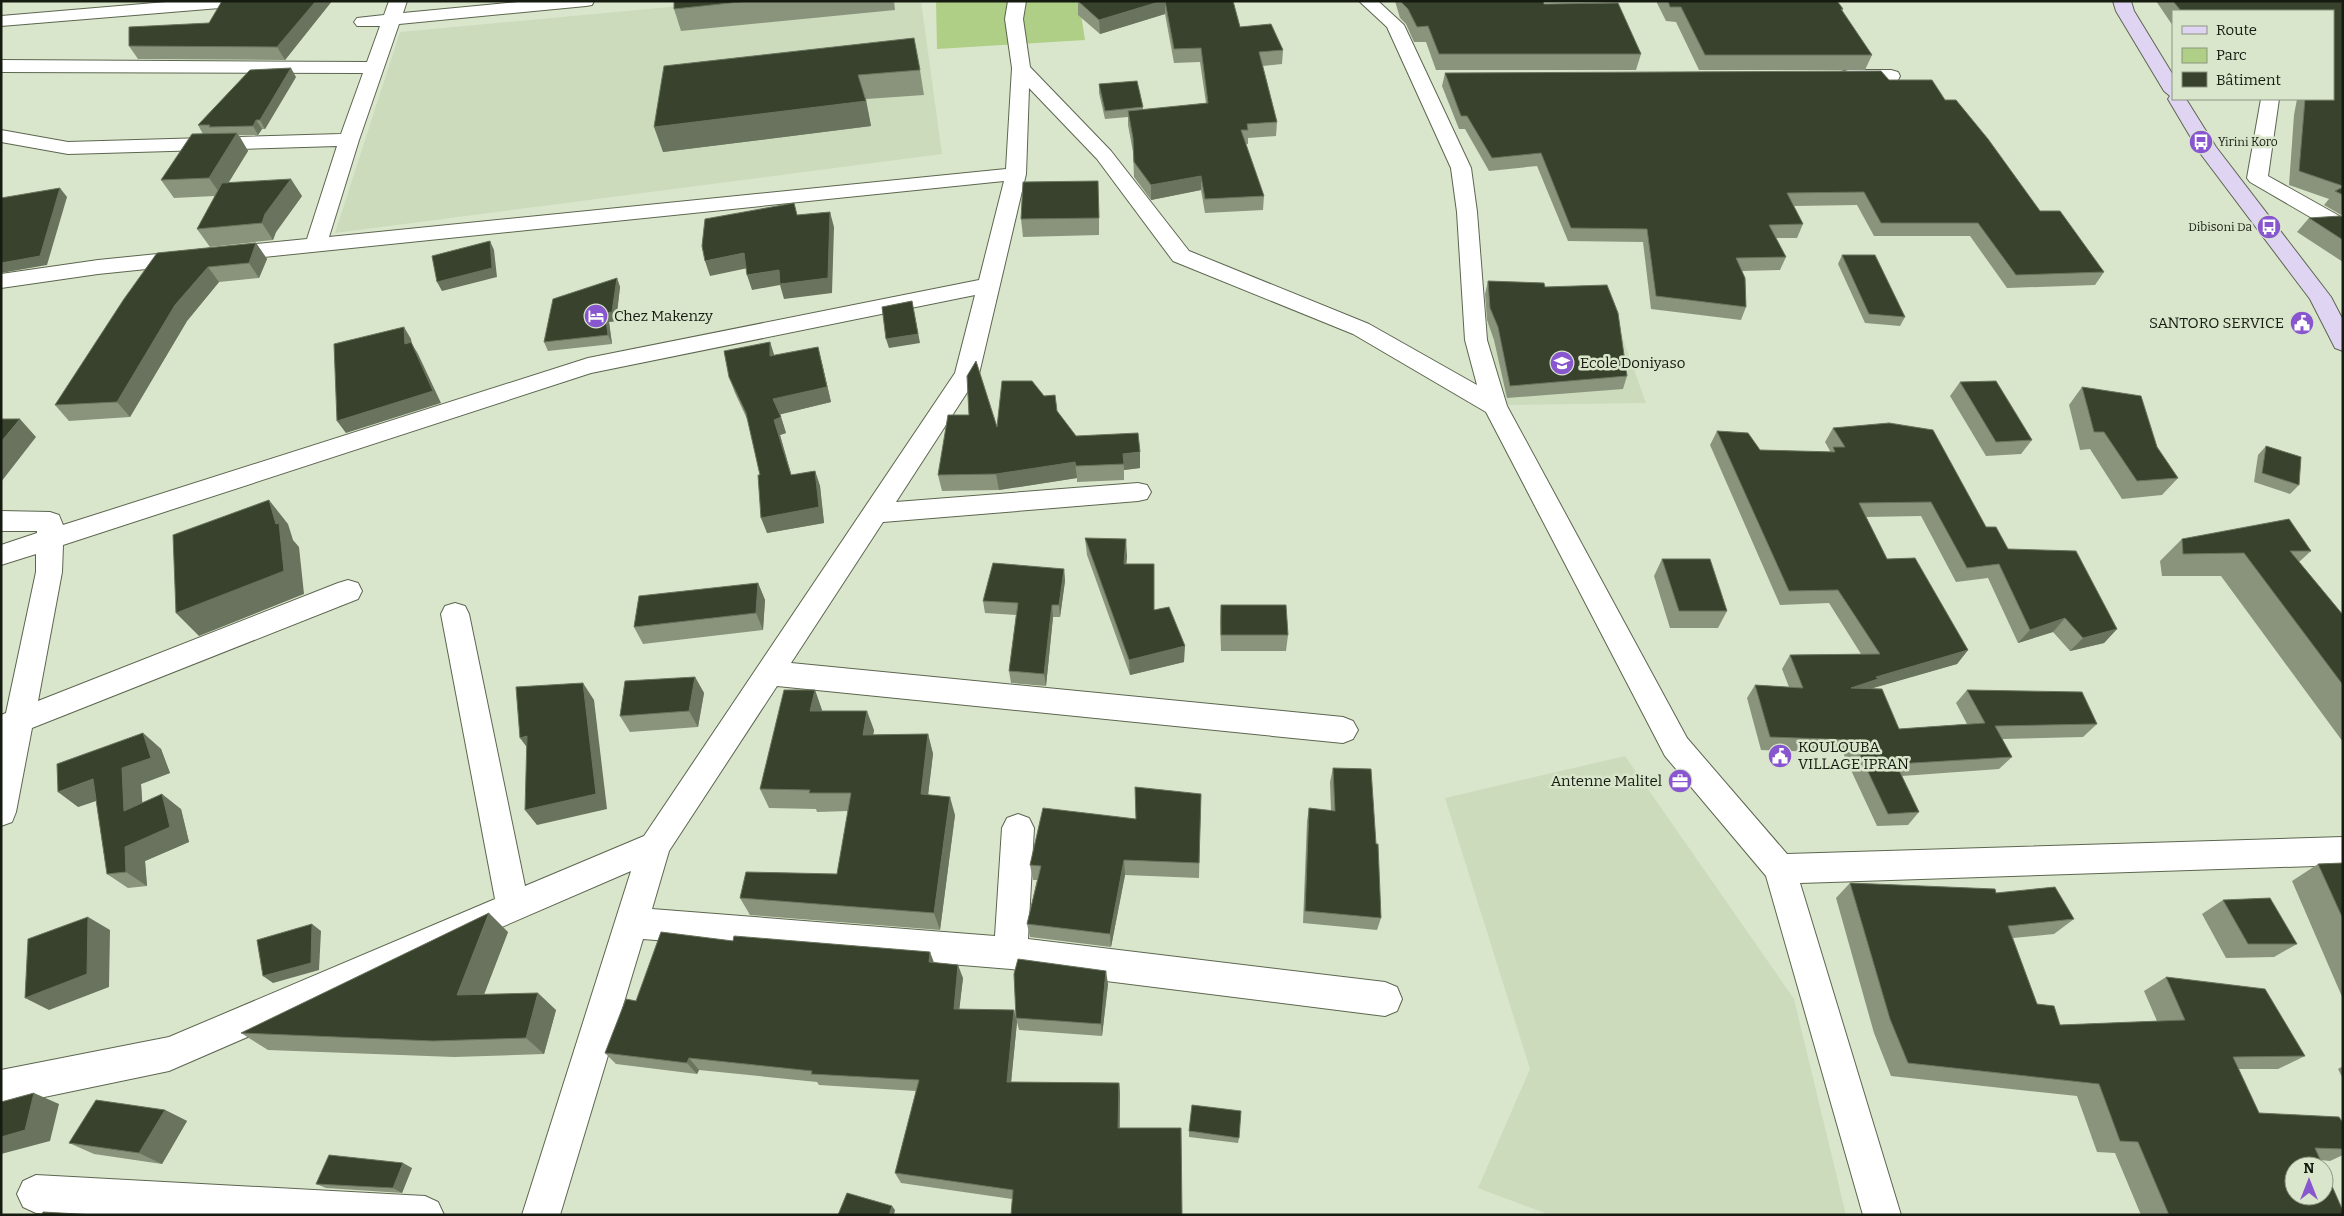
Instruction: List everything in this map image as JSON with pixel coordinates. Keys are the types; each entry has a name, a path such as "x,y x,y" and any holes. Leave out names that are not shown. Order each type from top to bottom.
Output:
{"street":[{"path":"1,21 213,2 244,1"},
{"path":"316,245 349,140 398,1"},
{"path":"363,22 586,1"},
{"path":"541,1215 655,846 967,374 1016,174 1021,68 1014,18 1017,1"},
{"path":"1367,1 1395,25 1429,78 1461,168 1467,212 1476,340 1495,406 1676,747 1780,869 1882,1215"},
{"path":"2122,1 2125,12 2172,89"},
{"path":"1,66 375,68"},
{"path":"1021,68 1104,155 1181,256 1361,329 1495,406"},
{"path":"1832,76 1891,76"},
{"path":"2178,100 2207,149 2320,297 2343,343"},
{"path":"2270,100 2257,178 2343,228"},
{"path":"1,136 68,148 349,140"},
{"path":"1,281 98,267 1016,174"},
{"path":"1,555 588,366 989,285"},
{"path":"875,513 1138,492"},
{"path":"1,521 50,522 49,572 10,725 1,812"},
{"path":"10,725 348,590"},
{"path":"455,614 514,906"},
{"path":"769,673 1343,730"},
{"path":"1011,953 1018,828"},
{"path":"1,1088 169,1054 655,846"},
{"path":"1780,869 2343,851"},
{"path":"632,923 1011,953 1385,999"},
{"path":"36,1194 425,1215"}],"shaded area":[{"path":"734,1 921,1 942,154 335,233 400,32"},
{"name":"Ecole Doniyaso","path":"1617,322 1646,403 1502,405 1481,323"},
{"path":"1625,756 1794,999 1846,1215 1545,1215 1545,1213 1478,1188 1530,1069 1445,798"}],"green space":[{"path":"936,1 1079,1 1085,40 937,49"}],"building":[{"path":"222,1 316,1 277,47 129,46 129,27 209,23"},
{"path":"674,1 749,1 674,9"},
{"path":"1078,1 1162,1 1099,20"},
{"path":"1165,1 1233,1 1240,27 1271,24 1283,50 1259,52 1277,122 1247,124 1248,130 1241,130 1264,196 1205,199 1201,176 1151,185 1134,162 1133,138 1128,111 1208,103 1201,48 1174,49"},
{"path":"1401,1 1543,1 1544,4 1618,3 1641,54 1439,54 1428,26 1417,27 1408,9"},
{"path":"1668,1 1837,1 1872,55 1705,55 1681,7 1670,7"},
{"path":"2173,1 2343,1 2343,186 2299,171 2305,100 2334,100 2334,10 2180,10"},
{"path":"914,38 920,70 858,75 866,101 654,127 664,66"},
{"path":"291,68 260,120 256,120 253,126 209,127 210,125 198,125 250,70"},
{"path":"1881,71 1889,80 1932,80 1945,100 1956,100 1988,139 2040,211 2060,211 2104,272 2016,275 1978,223 1881,223 1864,192 1787,193 1803,224 1769,225 1786,257 1736,258 1745,278 1746,307 1656,296 1647,229 1571,228 1541,153 1492,158 1467,116 1461,116 1445,73"},
{"path":"1137,81 1143,107 1105,111 1099,84"},
{"path":"237,133 209,178 161,180 192,134"},
{"path":"291,179 265,214 262,223 197,229 222,183"},
{"path":"1098,181 1099,218 1021,219 1023,182"},
{"path":"2343,187 2343,195 2335,191"},
{"path":"60,188 40,256 1,263 1,198"},
{"path":"794,203 797,215 830,212 828,278 780,284 779,270 747,275 744,253 705,261 702,246 705,219"},
{"path":"2343,217 2343,240 2309,218"},
{"path":"490,241 492,268 437,282 432,256"},
{"path":"256,243 249,263 208,267 175,305 117,402 55,405 124,299 157,253"},
{"path":"1842,255 1875,255 1905,317 1869,314"},
{"path":"617,278 612,312 605,313 608,335 544,342 553,299"},
{"path":"1488,281 1544,283 1545,287 1607,285 1618,313 1627,376 1510,386 1498,327 1490,308"},
{"path":"912,301 918,334 886,339 882,307"},
{"path":"404,327 405,344 411,342 433,391 337,421 334,344"},
{"path":"770,342 770,356 818,347 827,387 773,399 781,417 774,420 791,475 815,471 819,507 761,518 758,475 760,475 746,413 729,377 724,351"},
{"path":"976,361 997,427 1002,381 1032,381 1044,396 1055,395 1057,411 1076,436 1138,433 1140,452 1123,454 1124,464 1076,466 1075,462 996,474 938,475 948,415 969,415 967,376"},
{"path":"1996,381 2032,440 1996,442 1960,382"},
{"path":"2082,387 2141,396 2157,447 2178,478 2137,481 2104,432 2094,432"},
{"path":"1,419 20,419 1,442"},
{"path":"1889,423 1933,430 1986,527 1996,527 2008,549 2076,551 2117,629 2083,638 2065,618 2030,630 1999,564 1967,568 1931,502 1859,503 1887,559 1915,558 1968,650 1876,677 1878,679 1851,688 1882,689 1899,729 1985,723 1967,690 2082,692 2097,724 1995,726 2012,757 1896,764 1919,812 1888,814 1853,740 1770,737 1755,685 1803,688 1790,655 1880,654 1838,590 1789,591 1717,431 1748,433 1760,450 1835,452 1833,447 1845,447 1833,428"},
{"path":"2266,446 2301,457 2299,485 2262,473"},
{"path":"269,500 276,524 279,523 284,571 176,613 173,535"},
{"path":"2289,519 2311,551 2290,551 2343,615 2343,685 2244,553 2183,554 2182,539"},
{"path":"1085,538 1126,539 1124,564 1154,564 1154,610 1169,607 1185,646 1129,660"},
{"path":"1662,559 1710,559 1727,611 1679,611"},
{"path":"993,563 1064,569 1059,605 1052,605 1044,674 1009,671 1018,603 983,601"},
{"path":"758,583 756,613 634,627 639,596"},
{"path":"1221,605 1286,605 1288,635 1221,635"},
{"path":"695,677 689,711 620,716 625,681"},
{"path":"583,683 596,794 525,810 527,736 520,738 516,687"},
{"path":"784,690 815,690 810,711 867,711 863,735 928,734 921,794 950,797 934,913 740,898 746,872 837,874 851,793 809,793 810,790 760,789"},
{"path":"143,733 151,758 122,768 124,811 162,794 170,827 125,847 126,872 107,874 93,779 58,792 57,764"},
{"path":"1333,768 1371,769 1376,844 1378,844 1381,918 1305,911 1309,808 1335,811"},
{"path":"1135,787 1201,794 1199,863 1124,860 1110,934 1027,924 1041,866 1030,865 1043,808 1136,819"},
{"path":"2343,863 2343,919 2318,864"},
{"path":"1850,883 1995,889 1996,893 2055,887 2074,919 2008,926 2037,1004 2054,1006 2060,1025 2185,1020 2166,977 2265,989 2305,1056 2233,1057 2259,1113 2339,1117 2343,1123 2343,1149 2315,1148 2319,1156 2284,1156 2284,1206 2334,1206 2334,1191 2343,1215 2169,1215 2138,1142 2120,1141 2099,1084 1908,1063 1890,1019"},
{"path":"2270,898 2297,944 2248,944 2223,900"},
{"path":"489,913 457,995 538,993 526,1038 433,1041 241,1033"},
{"path":"88,917 87,974 25,998 28,939"},
{"path":"312,924 311,963 263,976 257,940"},
{"path":"661,932 733,941 734,936 930,952 929,962 958,965 954,1009 1014,1010 1007,1082 1119,1083 1118,1128 1181,1128 1182,1215 1011,1215 1013,1190 895,1173 919,1080 811,1074 812,1071 689,1058 687,1063 605,1053 626,999 636,1001"},
{"path":"1018,959 1106,971 1101,1024 1016,1018 1014,974"},
{"path":"34,1093 25,1130 1,1137 1,1102"},
{"path":"96,1100 165,1110 139,1153 69,1143"},
{"path":"1192,1105 1241,1111 1239,1138 1189,1131"},
{"path":"329,1155 403,1163 393,1188 316,1184"},
{"path":"847,1193 892,1206 889,1215 838,1215"},
{"path":"43,1212 96,1215 42,1215"}],"place":[{"name":"Yirini Koro","path":"2201,142"},
{"name":"Dibisoni Da","path":"2269,227"},
{"name":"Chez Makenzy","path":"596,316"},
{"name":"SANTORO SERVICE","path":"2302,323"},
{"name":"Ecole Doniyaso","path":"1562,363"},
{"name":"KOULOUBA VILLAGE IPRAN","path":"1780,756"},
{"name":"Antenne Malitel","path":"1680,781"}]}
